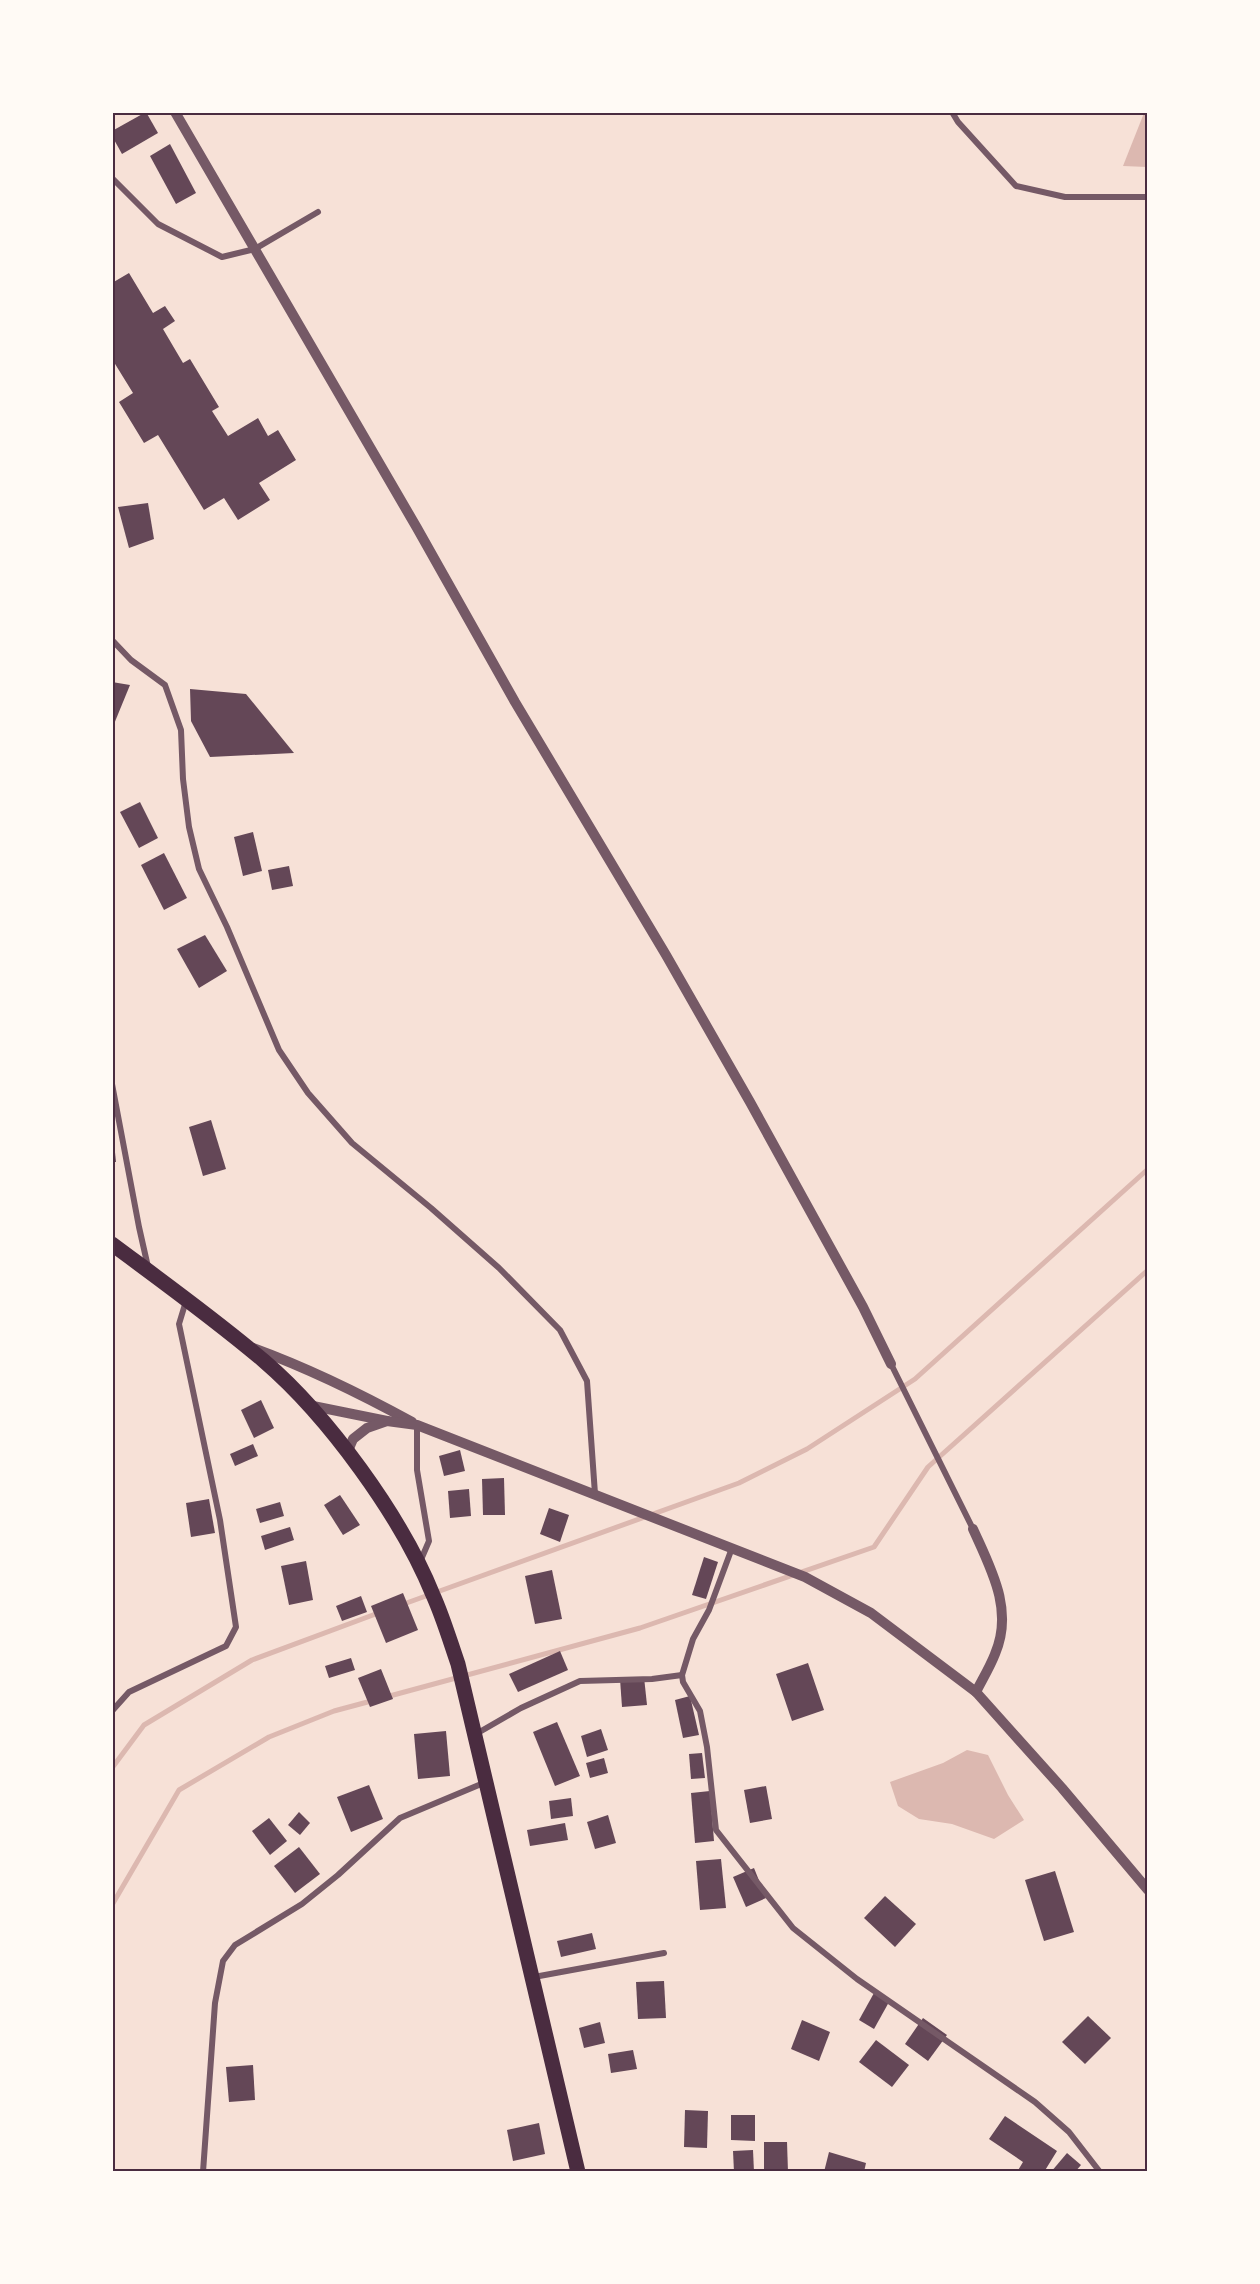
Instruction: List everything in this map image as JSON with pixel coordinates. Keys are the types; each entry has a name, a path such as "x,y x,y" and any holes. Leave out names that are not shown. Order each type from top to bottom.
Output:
{"main road":[{"path":"112,1244 265,1362 321,1419 404,1536 433,1594 458,1664 578,2172"}],"street":[{"path":"175,112 515,702 666,955 863,1307 973,1529 994,1576 1002,1603 1002,1629 996,1653 976,1692"},
{"path":"954,112 958,122 1016,186 1065,197 1148,198"},
{"path":"112,178 158,224 222,257 255,249 318,212"},
{"path":"112,640 131,660 165,685 181,730 183,779 189,827 199,868 227,927 279,1050 308,1093 352,1143 499,1268 560,1330 587,1381 595,1494"},
{"path":"112,1084 149,1271"},
{"path":"112,1711 129,1692 226,1646 236,1627 220,1520 179,1324 186,1301"},
{"path":"244,1345 288,1361 378,1403 417,1425 805,1576 871,1612 976,1692 1062,1788 1148,1890"},
{"path":"308,1405 417,1425"},
{"path":"347,1453 353,1438 367,1428 387,1421"},
{"path":"417,1425 417,1470 429,1541 418,1565"},
{"path":"733,1547 709,1610 693,1639 682,1675 683,1682 700,1712 707,1748 716,1830 793,1928 856,1979 1035,2102 1069,2132 1100,2172"},
{"path":"476,1734 521,1708 580,1681 652,1679 682,1675"},
{"path":"203,2172 215,2003 222,1961 235,1945 302,1904 338,1875 400,1818 487,1781"},
{"path":"533,1977 664,1953"}],"shaded area":[{"path":"1144,113 1147,113 1147,167 1123,166"},
{"path":"967,1750 988,1755 1008,1795 1024,1820 994,1839 952,1824 919,1819 898,1806 890,1782 943,1763"}],"building":[{"path":"146,112 158,133 122,154 112,136 112,131"},
{"path":"170,144 196,193 176,204 150,156"},
{"path":"129,273 153,313 165,306 175,321 163,329 183,363 190,359 219,407 212,411 228,436 258,418 268,436 278,430 296,460 259,483 270,500 238,520 224,498 204,510 158,435 144,443 119,402 133,393 112,359 112,283"},
{"path":"148,503 154,539 129,548 118,507"},
{"path":"112,682 130,685 114,724 112,723"},
{"path":"190,689 246,694 294,753 210,757 191,721"},
{"path":"140,802 158,838 139,848 120,812"},
{"path":"253,832 262,871 243,876 234,837"},
{"path":"164,853 187,898 164,910 141,865"},
{"path":"289,866 293,886 272,890 268,870"},
{"path":"205,935 227,971 199,988 177,949"},
{"path":"211,1120 226,1169 203,1176 189,1127"},
{"path":"114,1143 116,1162 112,1162 112,1144"},
{"path":"261,1400 274,1428 254,1438 241,1410"},
{"path":"253,1444 258,1456 235,1466 230,1454"},
{"path":"460,1450 465,1471 444,1476 439,1456"},
{"path":"504,1478 505,1515 483,1515 482,1479"},
{"path":"469,1489 471,1516 450,1518 448,1491"},
{"path":"340,1495 360,1525 343,1535 324,1505"},
{"path":"209,1499 215,1533 191,1537 186,1503"},
{"path":"280,1502 284,1516 260,1523 256,1509"},
{"path":"549,1508 569,1515 560,1542 540,1534"},
{"path":"290,1527 294,1540 265,1550 261,1536"},
{"path":"704,1557 718,1562 706,1599 692,1595"},
{"path":"306,1561 313,1600 289,1605 281,1566"},
{"path":"552,1570 562,1619 535,1624 525,1576"},
{"path":"403,1593 418,1630 386,1643 371,1606"},
{"path":"361,1596 367,1612 342,1621 336,1606"},
{"path":"560,1651 568,1670 518,1692 509,1674"},
{"path":"351,1658 355,1670 329,1678 325,1666"},
{"path":"808,1663 824,1710 792,1721 776,1674"},
{"path":"381,1669 393,1699 370,1707 358,1678"},
{"path":"644,1677 647,1705 622,1707 620,1679"},
{"path":"690,1696 699,1735 683,1738 675,1700"},
{"path":"557,1722 580,1776 555,1786 533,1732"},
{"path":"601,1729 608,1750 587,1757 581,1736"},
{"path":"446,1731 450,1776 418,1779 414,1734"},
{"path":"702,1753 705,1778 691,1779 689,1754"},
{"path":"604,1758 608,1773 590,1778 586,1763"},
{"path":"369,1785 383,1819 351,1832 337,1797"},
{"path":"766,1786 772,1819 750,1823 744,1790"},
{"path":"710,1791 714,1841 695,1843 691,1793"},
{"path":"571,1798 573,1816 551,1819 549,1801"},
{"path":"299,1812 310,1823 300,1835 288,1825"},
{"path":"608,1815 616,1843 595,1849 587,1822"},
{"path":"269,1818 287,1841 270,1855 252,1831"},
{"path":"565,1823 568,1840 530,1846 527,1830"},
{"path":"299,1847 320,1874 295,1893 274,1866"},
{"path":"721,1859 726,1908 700,1910 696,1861"},
{"path":"754,1868 766,1898 746,1907 733,1877"},
{"path":"1055,1871 1074,1932 1044,1941 1025,1880"},
{"path":"885,1896 916,1924 895,1947 864,1918"},
{"path":"592,1933 596,1949 561,1957 557,1941"},
{"path":"664,1981 666,2018 638,2019 636,1982"},
{"path":"874,1993 889,2002 874,2029 859,2020"},
{"path":"1088,2016 1111,2038 1085,2064 1062,2042"},
{"path":"923,2018 947,2035 928,2061 905,2044"},
{"path":"802,2020 830,2032 819,2061 791,2049"},
{"path":"600,2022 605,2043 584,2048 579,2028"},
{"path":"876,2040 909,2065 892,2087 859,2062"},
{"path":"633,2050 637,2069 611,2073 608,2054"},
{"path":"253,2065 255,2100 229,2102 226,2067"},
{"path":"685,2110 708,2111 707,2148 684,2147"},
{"path":"731,2115 755,2115 755,2141 731,2140"},
{"path":"1005,2116 1057,2151 1044,2172 1017,2172 1023,2162 989,2139"},
{"path":"539,2123 545,2154 513,2161 507,2130"},
{"path":"764,2142 787,2142 788,2172 764,2172"},
{"path":"753,2150 754,2172 734,2172 733,2151"},
{"path":"829,2152 866,2163 864,2172 824,2172"},
{"path":"1067,2153 1081,2165 1075,2172 1051,2172"}],"waterway":[{"path":"401,1605 739,1483 807,1449 915,1379 1148,1169"},
{"path":"386,1697 640,1628 874,1547 928,1467 1148,1270"},
{"path":"112,1768 144,1725 252,1660 381,1612"},
{"path":"112,1905 179,1790 269,1737 334,1711 375,1700"}]}
